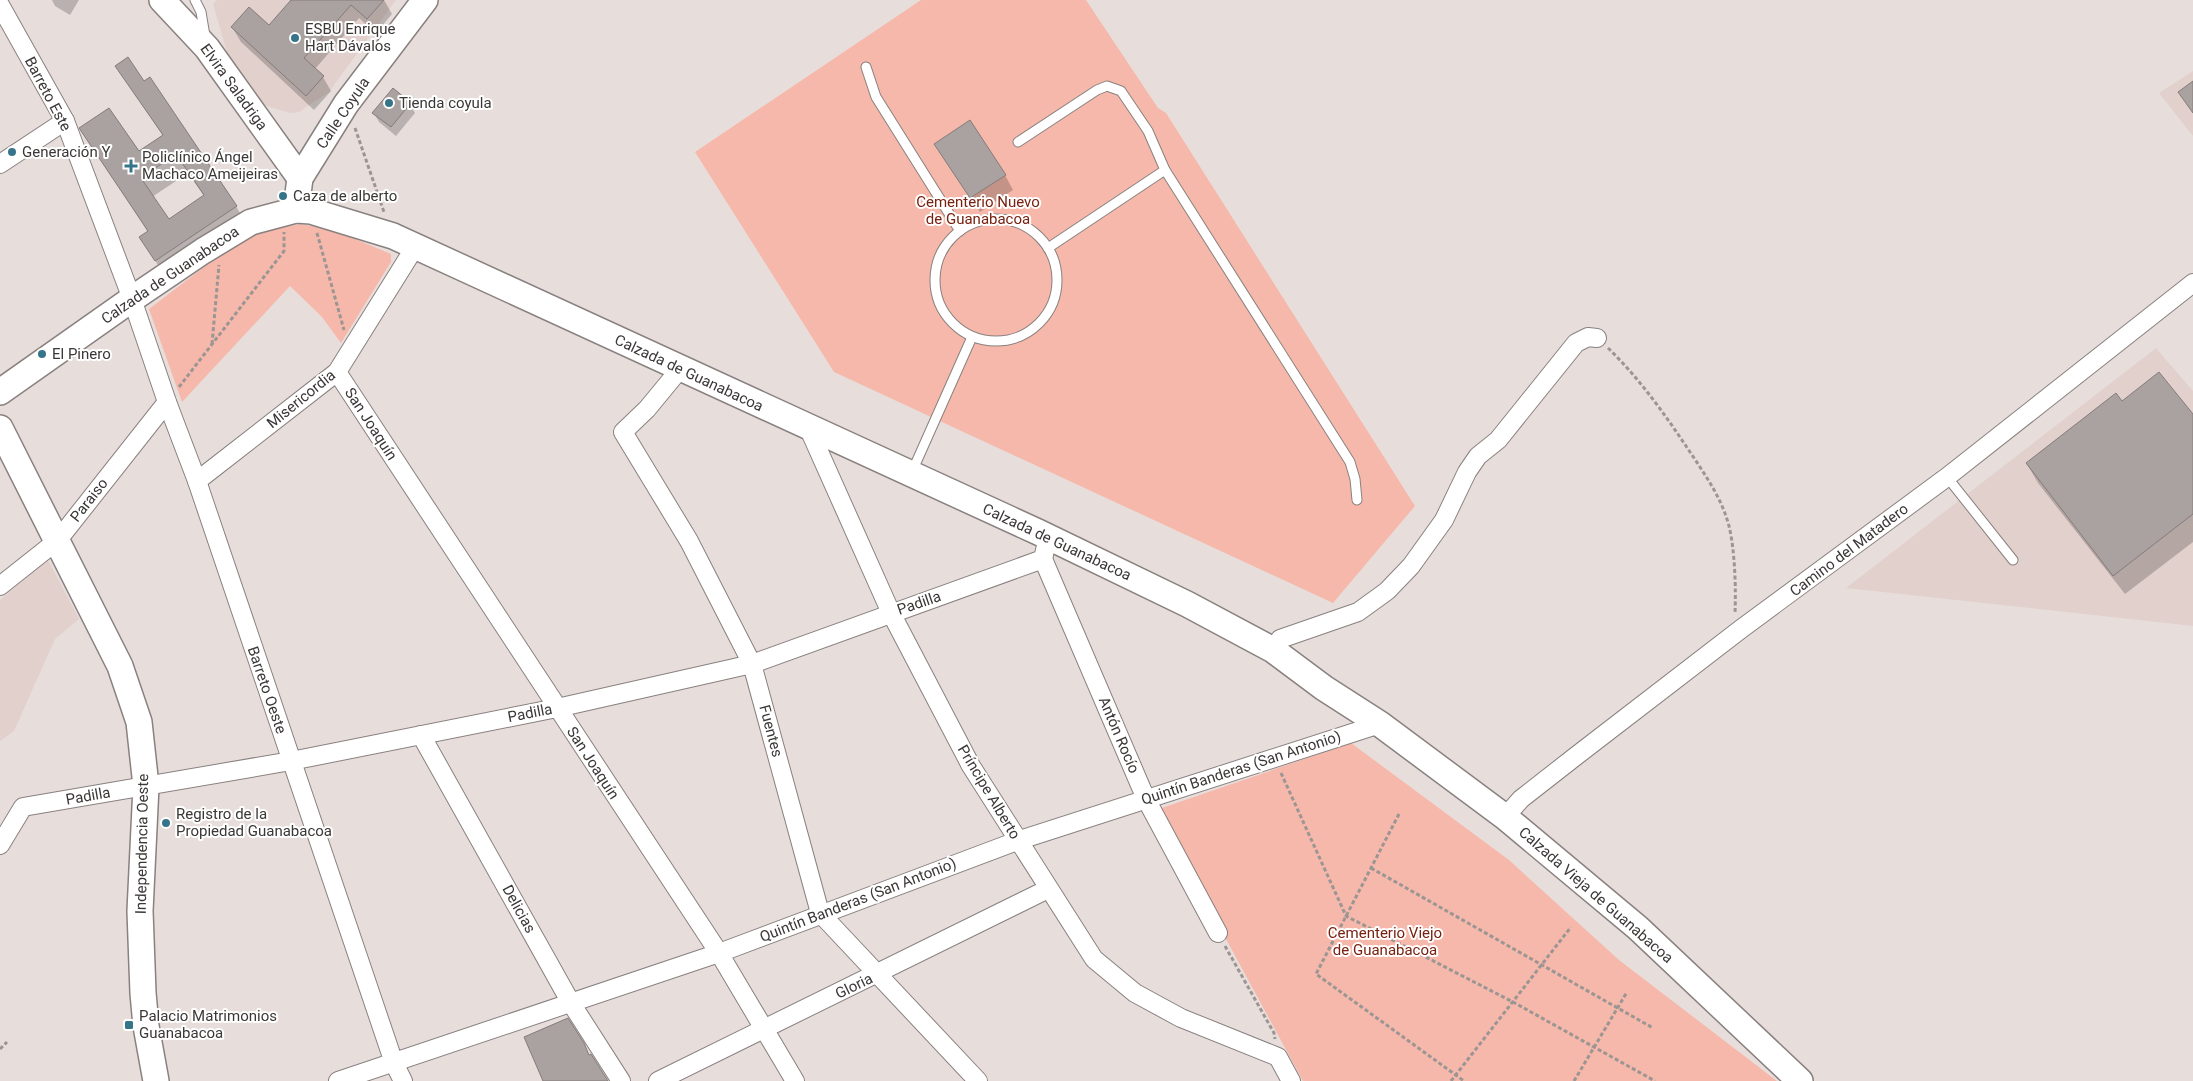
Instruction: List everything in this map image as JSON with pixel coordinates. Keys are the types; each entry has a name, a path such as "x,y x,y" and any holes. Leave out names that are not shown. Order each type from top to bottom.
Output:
{"main road":[{"name":"Elvira Saladriga","path":"162,0 207,48 300,178"},
{"name":"Calle Coyula","path":"295,212 300,178 346,104 425,0"},
{"name":"Calzada de Guanabacoa","path":"0,392 132,299 251,222 295,212 393,236 911,474 1046,548 1187,604 1273,650 1324,688 1380,724"},
{"name":"Independencia Oeste","path":"0,428 120,666 139,722 146,786 140,920 146,1026 156,1081"},
{"name":"Calzada Vieja de Guanabacoa","path":"1380,724 1505,817 1638,928 1800,1081"}],"street":[{"name":"Barreto Este","path":"0,5 65,121 132,299"},
{"path":"0,164 65,121"},
{"name":"Misericordia","path":"197,481 337,372 415,247"},
{"name":"Camino del Matadero","path":"1505,817 1521,799 1741,629 1947,477 2193,283"},
{"name":"Barreto Oeste","path":"132,299 167,402 197,481 290,761 394,1063 403,1081"},
{"path":"1273,650 1280,639 1358,612 1387,591 1411,566 1444,520 1467,472 1478,456 1498,440 1576,343 1588,337 1597,338"},
{"name":"Fuentes","path":"680,369 647,409 623,432 689,541 752,664 820,914 978,1081"},
{"name":"San Joaquín","path":"337,372 719,953 795,1081"},
{"name":"Paraiso","path":"0,586 58,540 167,402"},
{"name":"Príncipe Alberto","path":"808,427 891,613 971,766 1048,890 1094,959 1135,993 1181,1018 1278,1057"},
{"name":"Padilla","path":"0,844 23,807 290,761 557,708 752,664 891,613 1046,548"},
{"name":"Antón Rocío","path":"1046,548 1146,799 1218,933"},
{"name":"Quintín Banderas (San Antonio)","path":"338,1081 719,953 1017,841 1380,724"},
{"name":"Delicias","path":"421,735 572,1003 621,1081"},
{"name":"Gloria","path":"658,1081 1048,890"},
{"path":"1278,1057 1291,1081"}],"lane":[{"path":"195,0 201,12 207,48"},
{"path":"866,67 876,97 960,231"},
{"path":"1018,142 1097,90 1107,86 1121,91 1148,131 1165,170 1350,462 1355,479 1357,500"},
{"path":"1048,248 1165,170"},
{"path":"980,221 1013,222 1033,232 1048,248 1056,269 1056,290 1049,311 1035,328 1016,338 994,342 972,337 954,325 941,308 935,287 936,266 945,246 960,231 980,221"},
{"path":"911,474 972,337"},
{"path":"1947,477 2013,560"}],"path":[{"path":"346,104 393,236"},
{"path":"167,402 284,251 285,239 295,212"},
{"path":"295,212 350,351"},
{"path":"212,344 220,263"},
{"path":"1597,338 1620,359 1668,419 1715,489 1729,526 1736,591 1735,618 1741,629"},
{"path":"1281,772 1346,916 1513,1002 1655,1081"},
{"path":"1399,814 1316,974 1464,1081"},
{"path":"1371,868 1654,1028"},
{"path":"1451,1081 1571,927"},
{"path":"1218,933 1274,1033 1278,1057"},
{"path":"1574,1081 1627,992"},
{"path":"0,1049 7,1042"}],"shaded area":[{"name":"ESBU Enrique Hart Dávalos","path":"217,0 396,0 329,92 299,112 290,113 257,103 233,73 213,4"},
{"path":"2193,71 2193,136 2159,93"},
{"path":"2156,348 2193,391 2193,626 1846,588"},
{"path":"48,560 79,619 55,639 14,731 0,741 0,600"}],"green space":[{"name":"Cementerio Nuevo de Guanabacoa","path":"921,0 1086,0 1158,108 1166,113 1415,506 1333,603 834,372 695,152"},
{"path":"300,224 331,229 391,254 391,262 341,343 322,317 290,286 182,402 149,309 250,234"},
{"name":"Cementerio Viejo de Guanabacoa","path":"1351,743 1509,860 1619,960 1777,1081 1303,1081 1156,810"}],"building":[{"path":"291,0 384,0 367,19 351,5 304,58 324,76 306,96 231,27 249,7 269,25"},
{"name":"Policlínico Ángel Machaco Ameijeiras","path":"128,57 144,81 150,77 237,206 155,261 139,237 148,231 79,128 109,108 139,151 163,135 115,66","holes":["176,154 204,195 169,219 141,178"]},
{"path":"2193,81 2193,113 2178,92"},
{"path":"393,88 411,103 391,127 372,113"},
{"path":"970,120 1006,175 970,198 934,144"},
{"path":"2159,372 2193,414 2193,514 2113,576 2026,463 2116,393 2122,401"},
{"path":"568,1018 584,1043 589,1055 591,1054 608,1081 543,1081 524,1037"}],"place":[{"name":"ESBU Enrique Hart Dávalos","path":"295,38"},
{"name":"Tienda coyula","path":"389,103"},
{"name":"Generación Y","path":"12,152"},
{"name":"Policlínico Ángel Machaco Ameijeiras","path":"131,166"},
{"name":"Caza de alberto","path":"283,196"},
{"name":"El Pinero","path":"42,354"},
{"name":"Registro de la Propiedad Guanabacoa","path":"166,823"},
{"name":"Palacio Matrimonios Guanabacoa","path":"129,1025"}]}
